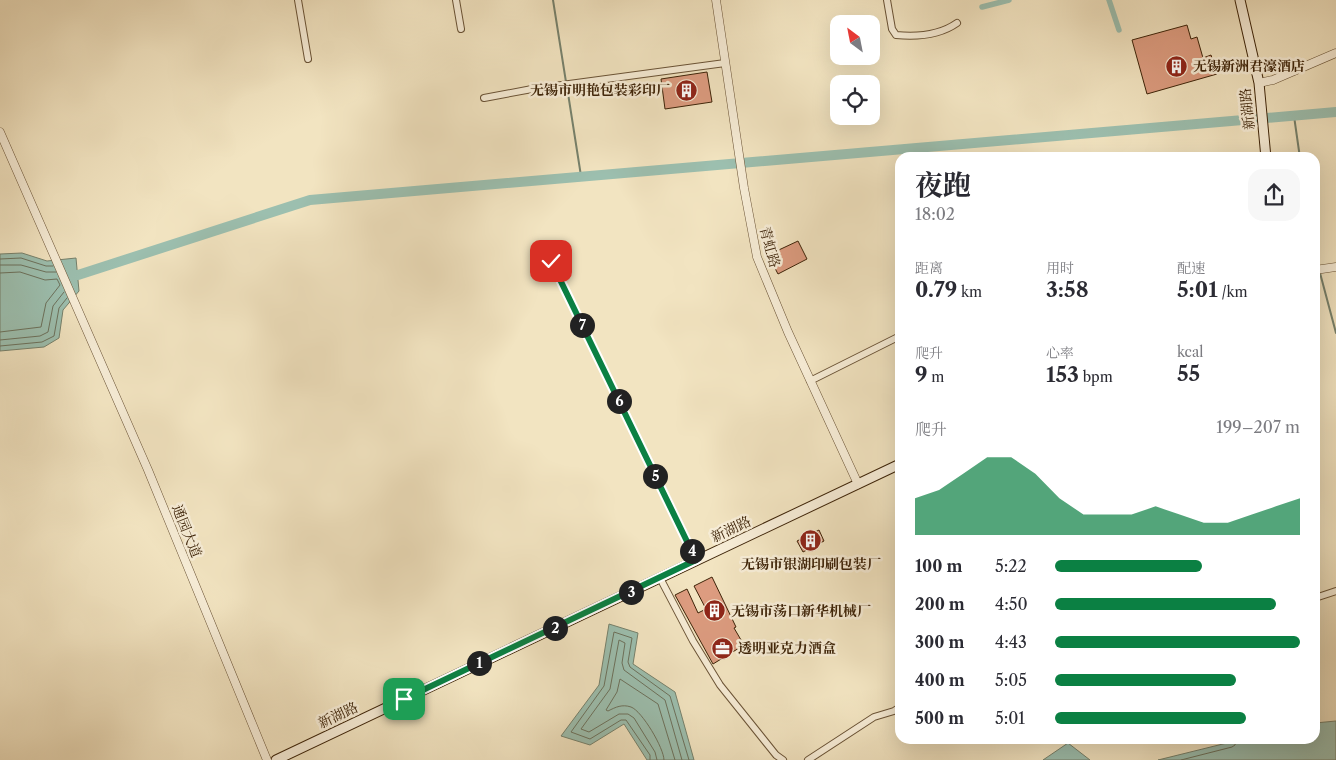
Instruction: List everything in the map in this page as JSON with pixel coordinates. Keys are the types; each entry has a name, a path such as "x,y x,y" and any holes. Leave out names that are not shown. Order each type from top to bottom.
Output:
{"main road":[{"name":"新湖路","path":"1240,0 1259,83 1266,152"},
{"name":"新湖路","path":"276,760 895,466"}],"street":[{"path":"298,0 308,59"},
{"path":"456,0 460,29"},
{"name":"青虹路","path":"716,0 743,183 757,257 810,381 858,484"},
{"path":"887,0 892,29 896,35 929,35 946,30 957,23"},
{"path":"1259,83 1273,80 1336,53"},
{"path":"484,98 725,63"},
{"name":"通园大道","path":"0,132 148,470 267,760"},
{"path":"551,261 696,560"},
{"path":"1320,270 1336,268"},
{"path":"810,381 895,338"},
{"path":"660,578 693,642 720,685 782,760"},
{"path":"1320,596 1336,591"},
{"path":"808,760 874,717 895,710"}],"water":[{"path":"22,253 47,261 76,258 79,291 63,310 59,338 44,347 0,351 0,254"},
{"path":"609,624 638,633 633,664 675,692 694,760 647,760 624,724 590,745 561,736 599,685"},
{"path":"1336,721 1336,760 1158,760 1223,744 1320,744 1320,723"},
{"path":"1069,744 1090,760 1043,760"}],"building":[{"name":"无锡新洲君濠酒店","path":"1187,25 1191,39 1197,37 1203,58 1211,55 1217,74 1147,94 1132,40"},
{"name":"无锡市明艳包装彩印厂","path":"707,72 712,102 665,109 661,79"},
{"path":"798,241 807,259 778,274 768,255"},
{"name":"无锡市银湖印刷包装厂","path":"819,530 824,541 803,552 797,541"},
{"name":"无锡市荡口新华机械厂","path":"712,577 736,627 734,628 744,645 713,664 675,595 687,589 698,613 706,609 694,586"}],"waterway":[{"path":"553,0 566,82"},
{"path":"982,7 1009,0"},
{"path":"1109,0 1119,30"},
{"path":"567,87 581,176"},
{"path":"66,275 78,275 310,200 1336,112"},
{"path":"1294,116 1299,152"},
{"path":"1320,273 1336,333"}],"place":[{"name":"无锡新洲君濠酒店","path":"1177,66"},
{"name":"无锡市明艳包装彩印厂","path":"686,90"},
{"name":"无锡市银湖印刷包装厂","path":"811,541"},
{"name":"无锡市荡口新华机械厂","path":"715,611"},
{"name":"透明亚克力酒盒","path":"722,648"}],"route":[{"path":"404,699 696,560 551,261"}]}
